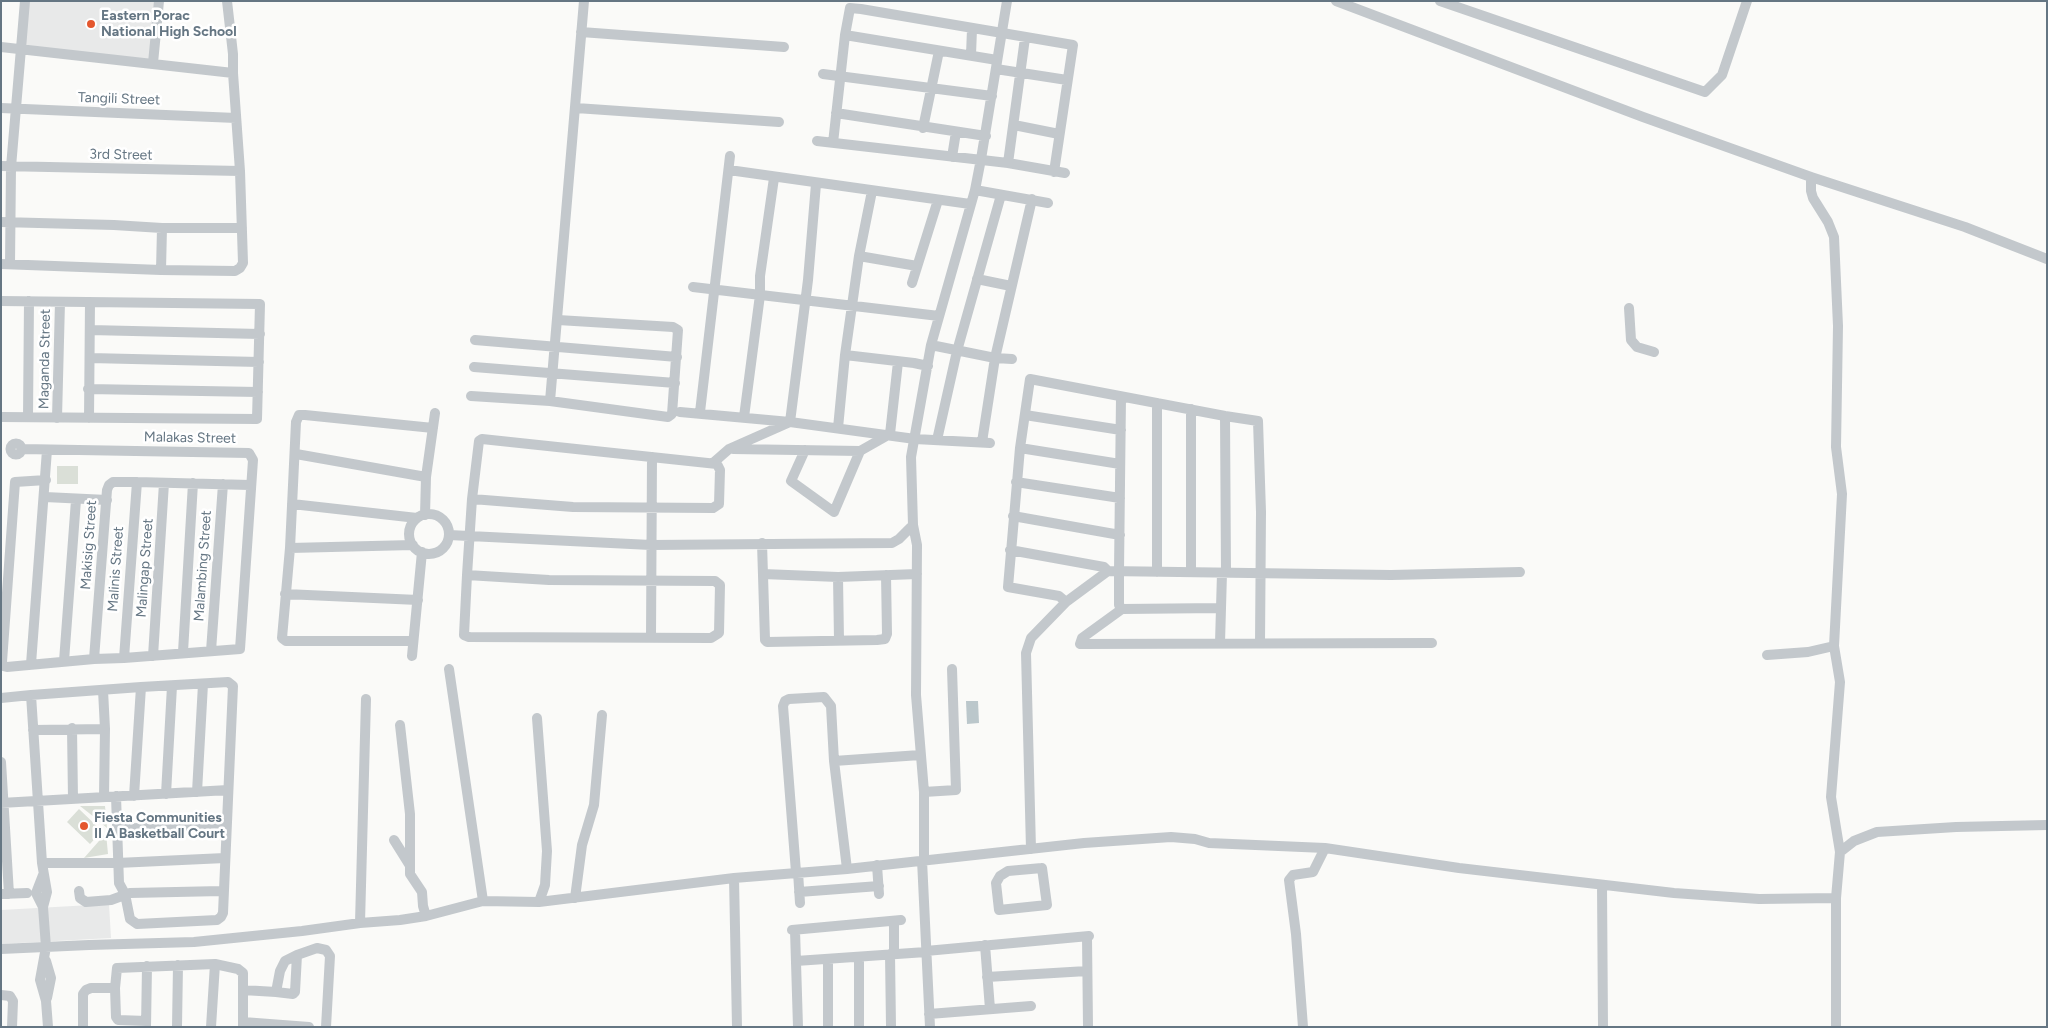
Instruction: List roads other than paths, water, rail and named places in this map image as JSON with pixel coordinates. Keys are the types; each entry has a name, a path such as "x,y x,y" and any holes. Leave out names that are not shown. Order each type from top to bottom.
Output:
{"street":[{"path":"25,1 15,109 6,167 6,264 235,271 243,263 242,228 240,171 232,73 233,54 227,1"},
{"path":"153,63 159,1"},
{"path":"550,401 584,1"},
{"path":"930,1027 923,860 924,792 916,695 917,544 913,525 910,470 931,345 975,190 986,136 1007,1"},
{"path":"1336,1 1643,117 1811,177 1964,227 2047,259"},
{"path":"1440,1 1705,92 1722,75 1747,1"},
{"path":"833,143 845,35 850,8 1073,45 1054,172"},
{"path":"970,55 972,29"},
{"path":"581,32 784,47"},
{"path":"845,35 970,55 1019,73 1067,80"},
{"path":"1008,163 1025,38"},
{"path":"1,47 232,73"},
{"path":"924,128 939,50"},
{"path":"823,74 992,96"},
{"name":"Tangili Street","path":"1,108 236,118"},
{"path":"576,108 779,122"},
{"path":"836,113 986,136"},
{"path":"1014,126 1059,134"},
{"path":"952,157 956,132"},
{"path":"817,141 1008,163 1065,173"},
{"path":"700,412 730,156"},
{"name":"3rd Street","path":"6,167 240,171"},
{"path":"728,170 816,184 970,204"},
{"path":"1811,177 1813,198 1828,222 1834,237 1838,326 1836,447 1842,494 1834,646 1840,682 1831,797 1840,852 1836,898 1836,1027"},
{"path":"744,417 760,295 760,276 774,178"},
{"path":"790,422 805,300 816,184"},
{"path":"975,190 1048,203"},
{"path":"838,428 845,355 859,256 872,191"},
{"path":"937,440 958,351 1001,194"},
{"path":"912,283 938,200"},
{"path":"680,412 700,412 790,422 914,438 986,443 995,358 1032,200"},
{"path":"6,222 162,228 242,228"},
{"path":"161,270 162,228"},
{"path":"859,256 917,266"},
{"path":"977,279 1011,286"},
{"path":"693,287 939,316"},
{"path":"1,301 260,304 257,418 1,417"},
{"path":"28,417 29,301"},
{"name":"Maganda Street","path":"58,418 60,302"},
{"path":"89,418 90,302"},
{"path":"1629,308 1631,314 1631,340 1637,347 1654,352"},
{"path":"472,396 550,401 668,417 672,414 678,330 674,327 558,320"},
{"path":"90,330 260,334"},
{"path":"475,340 677,357"},
{"path":"931,345 1012,360"},
{"path":"845,355 898,362 914,362 928,366"},
{"path":"90,358 259,362"},
{"path":"890,434 898,362"},
{"path":"474,367 675,383"},
{"path":"1066,602 1059,596 1008,587 1016,482 1030,379 1225,416 1258,420 1261,512 1259,574 1260,643"},
{"path":"88,388 258,392"},
{"path":"1121,397 1119,571 1120,605 1122,609"},
{"path":"1157,403 1157,572"},
{"path":"1191,409 1191,572"},
{"path":"292,504 421,517 436,515 442,518 449,534 445,546 440,550 434,553 422,552 413,545 409,534 410,528 421,517 435,413"},
{"path":"1025,415 1121,430"},
{"path":"413,641 286,641 282,638 290,548 296,454 296,422 300,416 433,428"},
{"path":"1220,643 1224,573 1225,416"},
{"path":"713,463 729,450 790,422"},
{"path":"729,450 860,451 890,434"},
{"path":"467,574 549,580 715,582 720,585 719,633 711,638 469,637 464,635 467,574 472,499 478,443 482,439 717,464 720,470 719,504 716,507 573,507 472,499"},
{"name":"Malakas Street","path":"6,449 18,444 22,449 47,450 249,453 253,460 240,649 211,651"},
{"path":"1020,448 1120,464"},
{"path":"31,664 45,497 47,450"},
{"path":"805,450 791,481 834,512 860,451"},
{"path":"296,454 426,477"},
{"path":"651,637 652,457"},
{"path":"46,480 15,482 2,662 7,667 94,658 124,658 211,651"},
{"name":"Makisig Street","path":"94,658 107,490 113,482 250,485"},
{"name":"Malinis Street","path":"124,658 137,482"},
{"path":"1016,482 1120,498"},
{"name":"Malingap Street","path":"154,656 164,483"},
{"path":"182,652 193,483"},
{"name":"Malambing Street","path":"211,651 223,484"},
{"path":"45,497 107,500"},
{"path":"64,661 76,500"},
{"path":"1013,516 1120,535"},
{"path":"449,534 651,545 892,543 899,539 913,525"},
{"path":"762,543 765,640 767,642 877,640 885,638 887,634 886,575"},
{"path":"290,548 413,545"},
{"path":"1010,550 1104,567 1108,571"},
{"path":"412,656 422,552"},
{"path":"1031,849 1026,653 1031,638 1066,602 1108,571 1391,575 1520,572"},
{"path":"763,574 838,577 917,574"},
{"path":"838,577 839,640"},
{"path":"285,594 418,600"},
{"path":"1221,608 1122,609 1082,638 1080,644 1432,643"},
{"path":"1767,655 1808,652 1834,646"},
{"path":"449,669 483,900"},
{"path":"924,792 956,790 952,669"},
{"path":"1,698 228,682 234,688 222,913 217,920 137,924 130,920 125,894 119,883 116,796"},
{"path":"197,792 203,684"},
{"path":"166,794 172,686"},
{"path":"134,796 141,687"},
{"path":"103,690 105,729 104,797"},
{"path":"31,696 43,875 36,893 43,907 45,958 51,978 46,1001 48,1027"},
{"path":"847,869 834,761 831,706 824,697 785,701 783,706 799,898 879,890 877,865"},
{"path":"360,923 366,699"},
{"path":"575,898 582,845 594,804 602,715"},
{"path":"537,718 547,851 545,885 539,902"},
{"path":"400,725 410,814 410,874 422,892 422,906 426,916"},
{"path":"72,728 73,799"},
{"path":"33,730 105,729"},
{"path":"834,761 920,756"},
{"path":"1,762 5,894 27,893"},
{"path":"3,803 228,790"},
{"path":"117,829 226,824"},
{"path":"1840,852 1854,841 1877,832 1956,827 2047,825"},
{"path":"1,949 194,942 426,916 483,900 539,902 734,878 847,869 1084,843 1171,837 1194,839 1209,843 1325,848 1459,868 1722,897 1836,898"},
{"path":"394,840 409,864"},
{"path":"1303,1027 1296,934 1289,880 1294,875 1313,872 1325,848"},
{"path":"42,863 117,863 225,858"},
{"path":"1042,868 1047,905 999,910 996,883 1000,876 1008,871 1042,868"},
{"path":"734,878 737,1027"},
{"path":"1602,885 1603,1027"},
{"path":"79,892 80,898 86,902 112,900 125,894 136,892 222,891"},
{"path":"798,1027 794,930 897,921 892,954 891,1027"},
{"path":"796,961 1088,936 1088,1027"},
{"path":"985,945 990,1009"},
{"path":"276,992 280,971 285,962 297,955 317,948 326,950 330,956 326,1027"},
{"path":"244,990 293,994 295,992 297,955"},
{"path":"859,957 859,1027"},
{"path":"828,959 828,1027"},
{"path":"211,1027 214,964"},
{"path":"146,966 146,1024 118,1020 116,1017 115,988 117,968 146,966 214,964 238,969 243,973 243,1025 308,1027"},
{"path":"177,1027 178,965"},
{"path":"988,977 1087,971"},
{"path":"83,1027 83,994 86,990 91,988 115,988"},
{"path":"1,995 10,996 13,1001 12,1027"},
{"path":"929,1014 1031,1006"}],"place":[{"name":"Eastern Porac National High School","path":"91,24"},
{"name":"Fiesta Communities II A Basketball Court","path":"84,826"}]}
